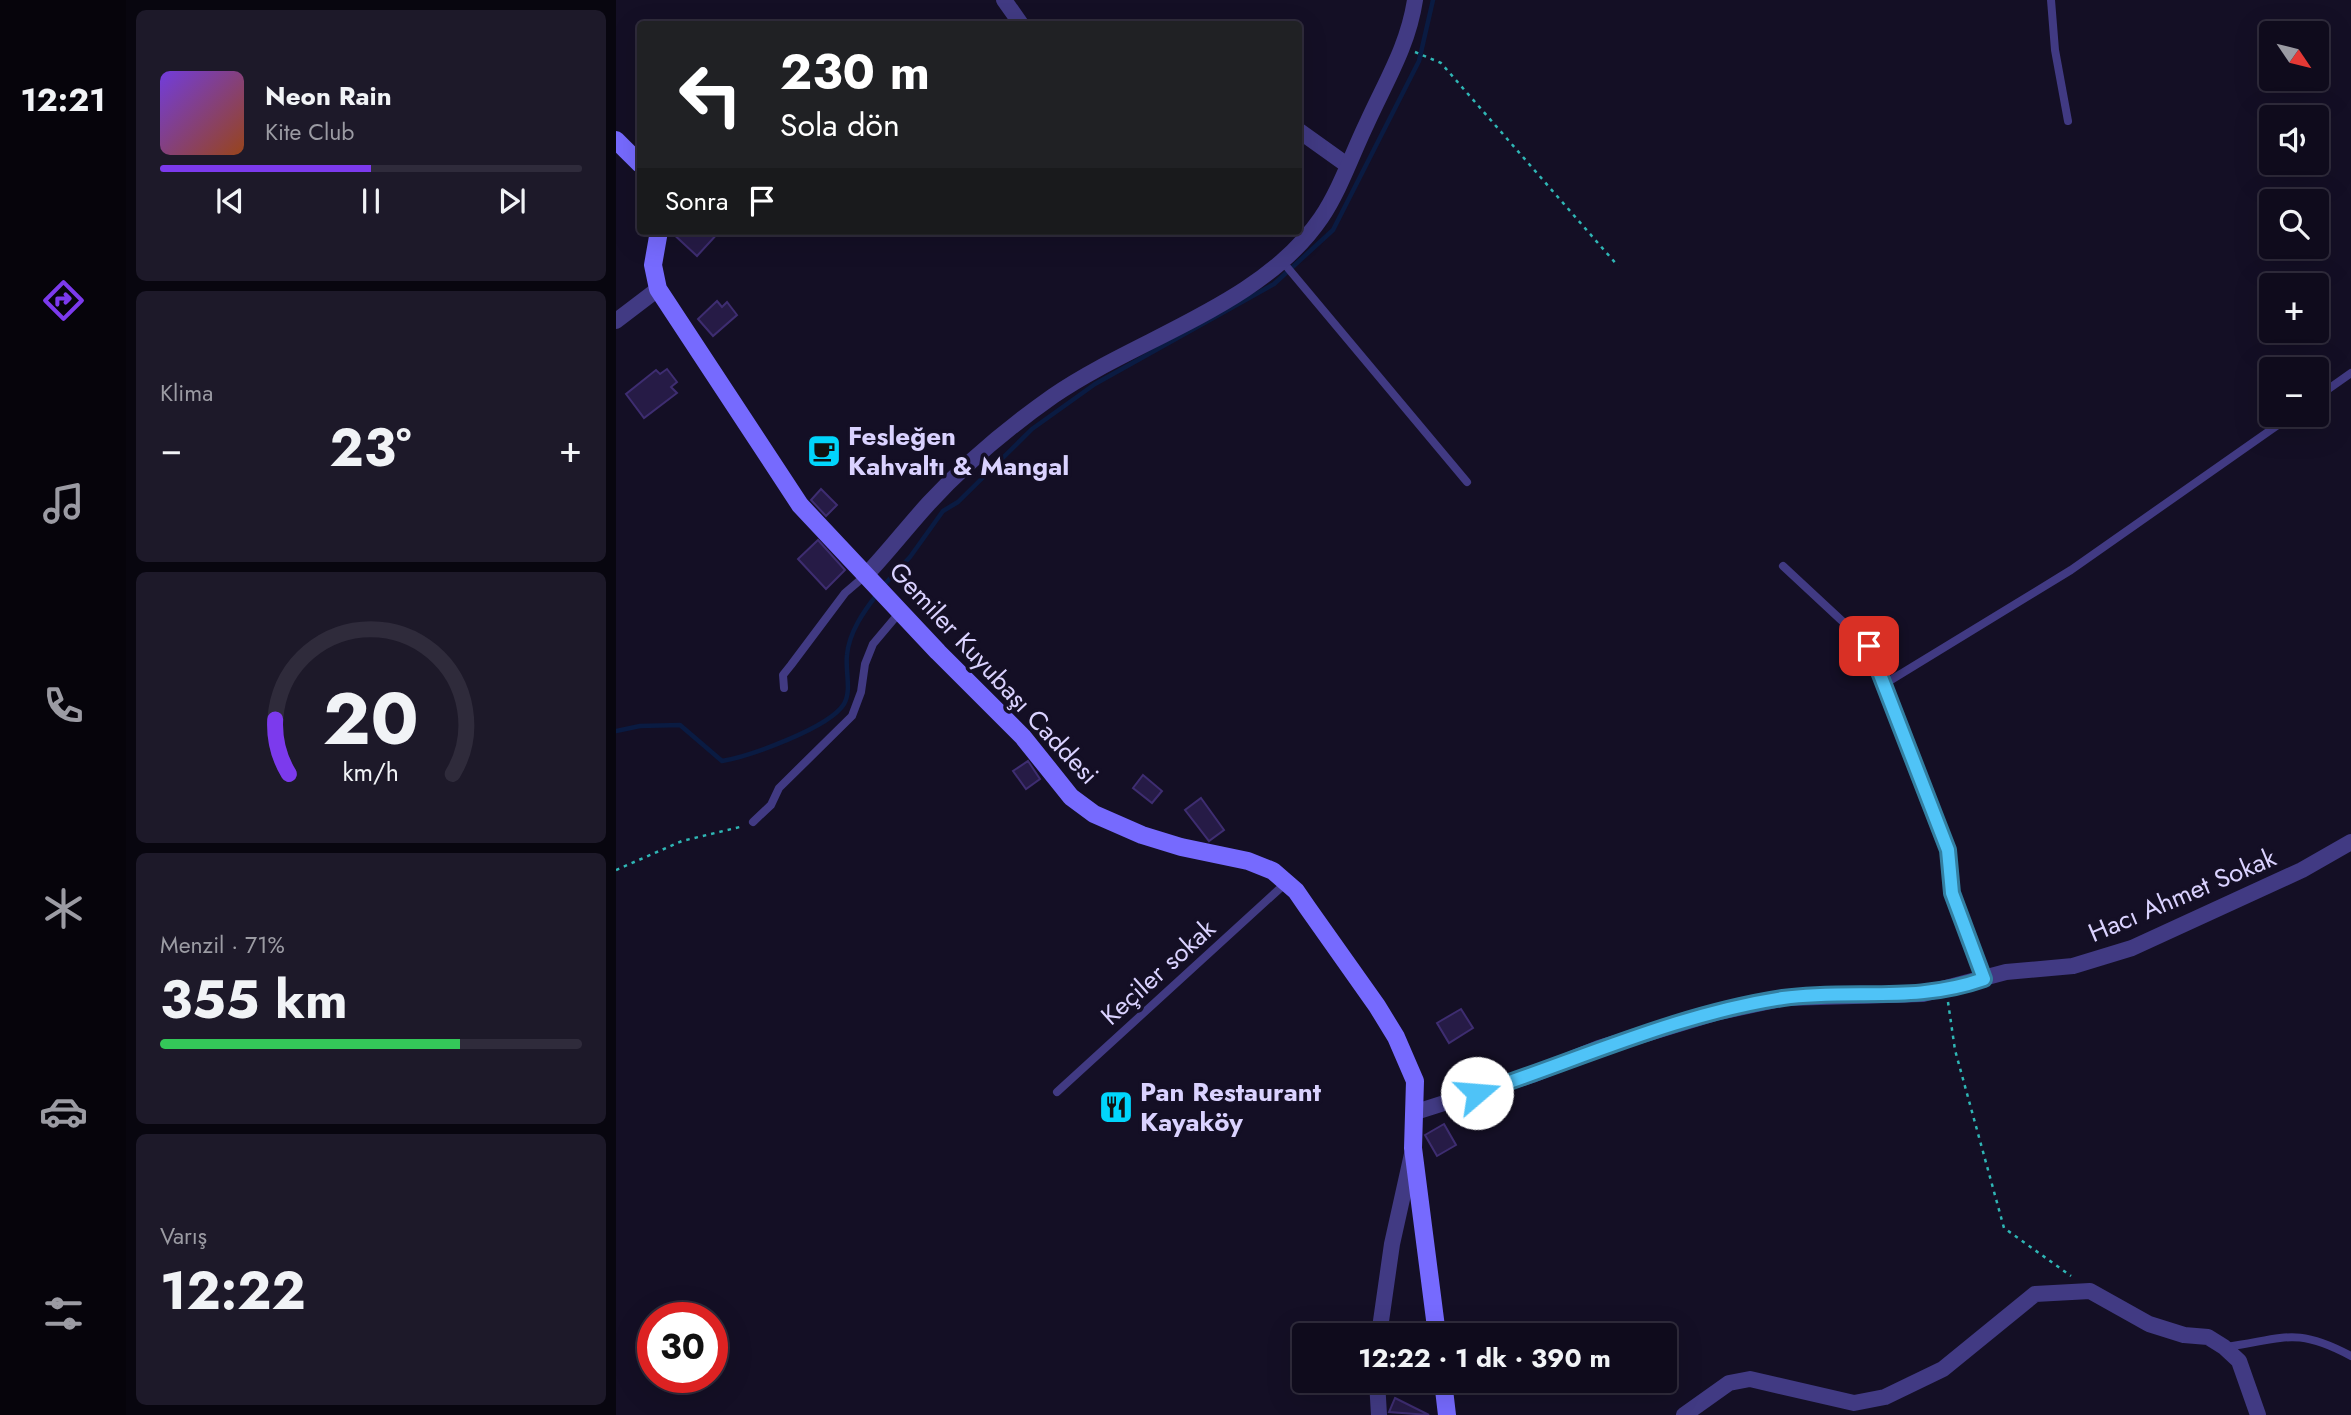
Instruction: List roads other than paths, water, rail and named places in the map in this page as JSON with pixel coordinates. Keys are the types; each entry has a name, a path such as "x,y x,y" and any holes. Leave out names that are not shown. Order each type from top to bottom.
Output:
{"street":[{"path":"1004,0 1019,21"},
{"path":"867,577 930,502 994,440 1056,395 1211,310 1283,262 1321,218 1404,48 1415,0"},
{"path":"1302,133 1347,165"},
{"path":"616,140 637,161"},
{"name":"Gemiler Kuyubaşı Caddesi","path":"658,235 653,265 653,278 658,289 800,505 1023,737 1071,797 1082,806 1142,835 1181,847 1248,861 1273,871 1287,883 1377,1006 1396,1037 1415,1081 1416,1112"},
{"path":"616,321 658,289"},
{"name":"Hacı Ahmet Sokak","path":"1416,1112 1532,1075 1599,1048 1715,1013 1784,998 1923,994 2006,972 2073,966 2132,947 2302,870 2351,842"},
{"path":"1381,1323 1392,1244 1413,1148 1416,1112"},
{"path":"1413,1148 1435,1323"},
{"path":"1684,1415 1729,1383 1750,1379 1854,1403 1885,1396 1943,1369 2035,1294 2090,1291 2149,1324 2184,1335 2208,1337 2224,1347 2239,1361 2258,1415"},
{"path":"1378,1393 1379,1415"},
{"path":"1444,1393 1447,1415"}],"lane":[{"path":"2051,0 2054,50 2068,121"},
{"path":"1283,262 1467,482"},
{"path":"2329,389 2351,373"},
{"path":"1886,683 2071,570 2275,427"},
{"path":"1783,566 1869,646 1886,683 1948,850 1952,893 1984,979"},
{"path":"784,688 783,675 845,593 867,577"},
{"path":"753,822 771,805 779,788 852,716 873,644 900,612"},
{"name":"Keçiler sokak","path":"1057,1092 1287,883"},
{"path":"2224,1347 2274,1336 2304,1338 2322,1340 2351,1356"}],"waterway":[{"path":"883,586 910,557 943,511 958,502 1032,429 1095,384 1274,284 1333,230 1419,61 1433,0"},
{"path":"616,731 640,726 680,725 722,761 769,747 806,731 836,713 844,704 848,693 848,646 863,614 878,593"}],"place":[{"name":"Fesleğen Kahvaltı & Mangal","path":"824,451"},
{"name":"Pan Restaurant Kayaköy","path":"1116,1107"}]}
